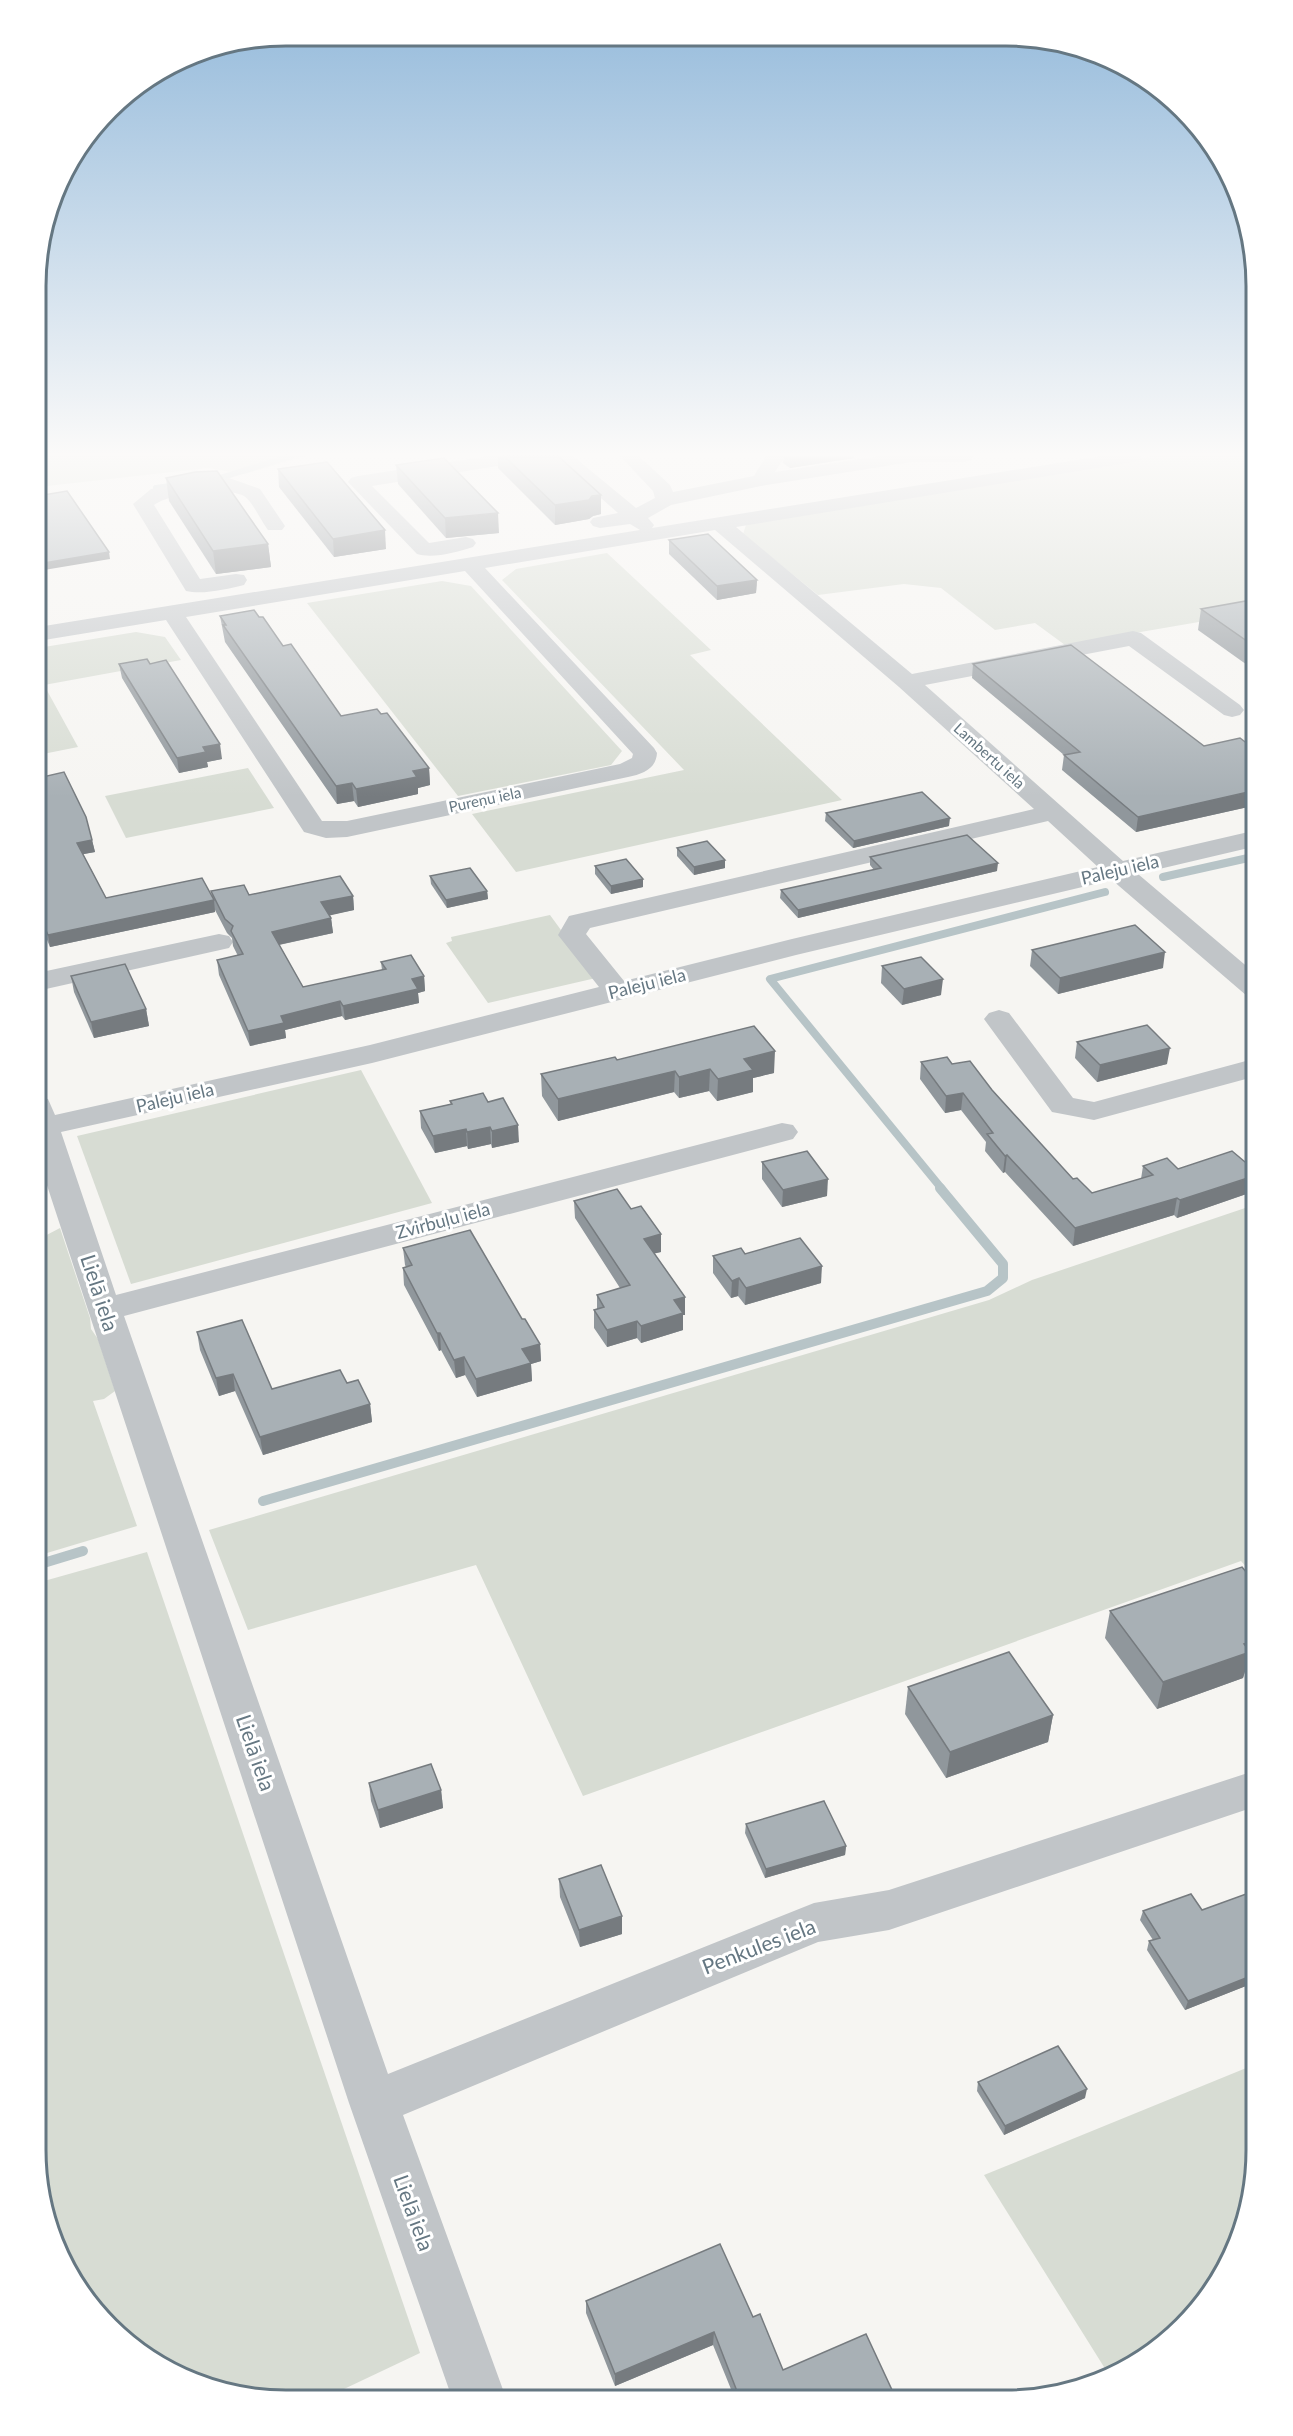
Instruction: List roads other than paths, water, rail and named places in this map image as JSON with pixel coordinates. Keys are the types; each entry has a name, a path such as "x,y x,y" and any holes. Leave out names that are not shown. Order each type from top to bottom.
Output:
{"street":[{"path":"184,570 194,586 252,577"},
{"path":"46,633 435,570"},
{"name":"Pureņu iela","path":"172,612 313,827 327,830 347,829 628,770 644,762 645,753 475,570"},
{"name":"Lambertu iela","path":"774,570 907,682 1051,813 1246,981"},
{"path":"907,682 1133,638 1232,710"},
{"path":"617,991 572,935 579,922 1051,813"},
{"name":"Paleju iela","path":"46,1119 372,1054 617,991 1246,841"},
{"path":"46,980 219,942"},
{"path":"999,1019 1064,1106 1094,1111 1246,1070"},
{"name":"Zvirbuļu iela","path":"104,1310 782,1132"},
{"name":"Lielā iela","path":"46,1138 374,2103 476,2390"},
{"name":"Penkules iela","path":"374,2103 814,1923 890,1910 1246,1792"}],"waterway":[{"path":"1163,877 1246,858"},
{"path":"942,1189 770,979 1105,892"},
{"path":"263,1501 987,1291 1003,1278 1003,1264 940,1188"},
{"path":"46,1562 83,1551"}]}
